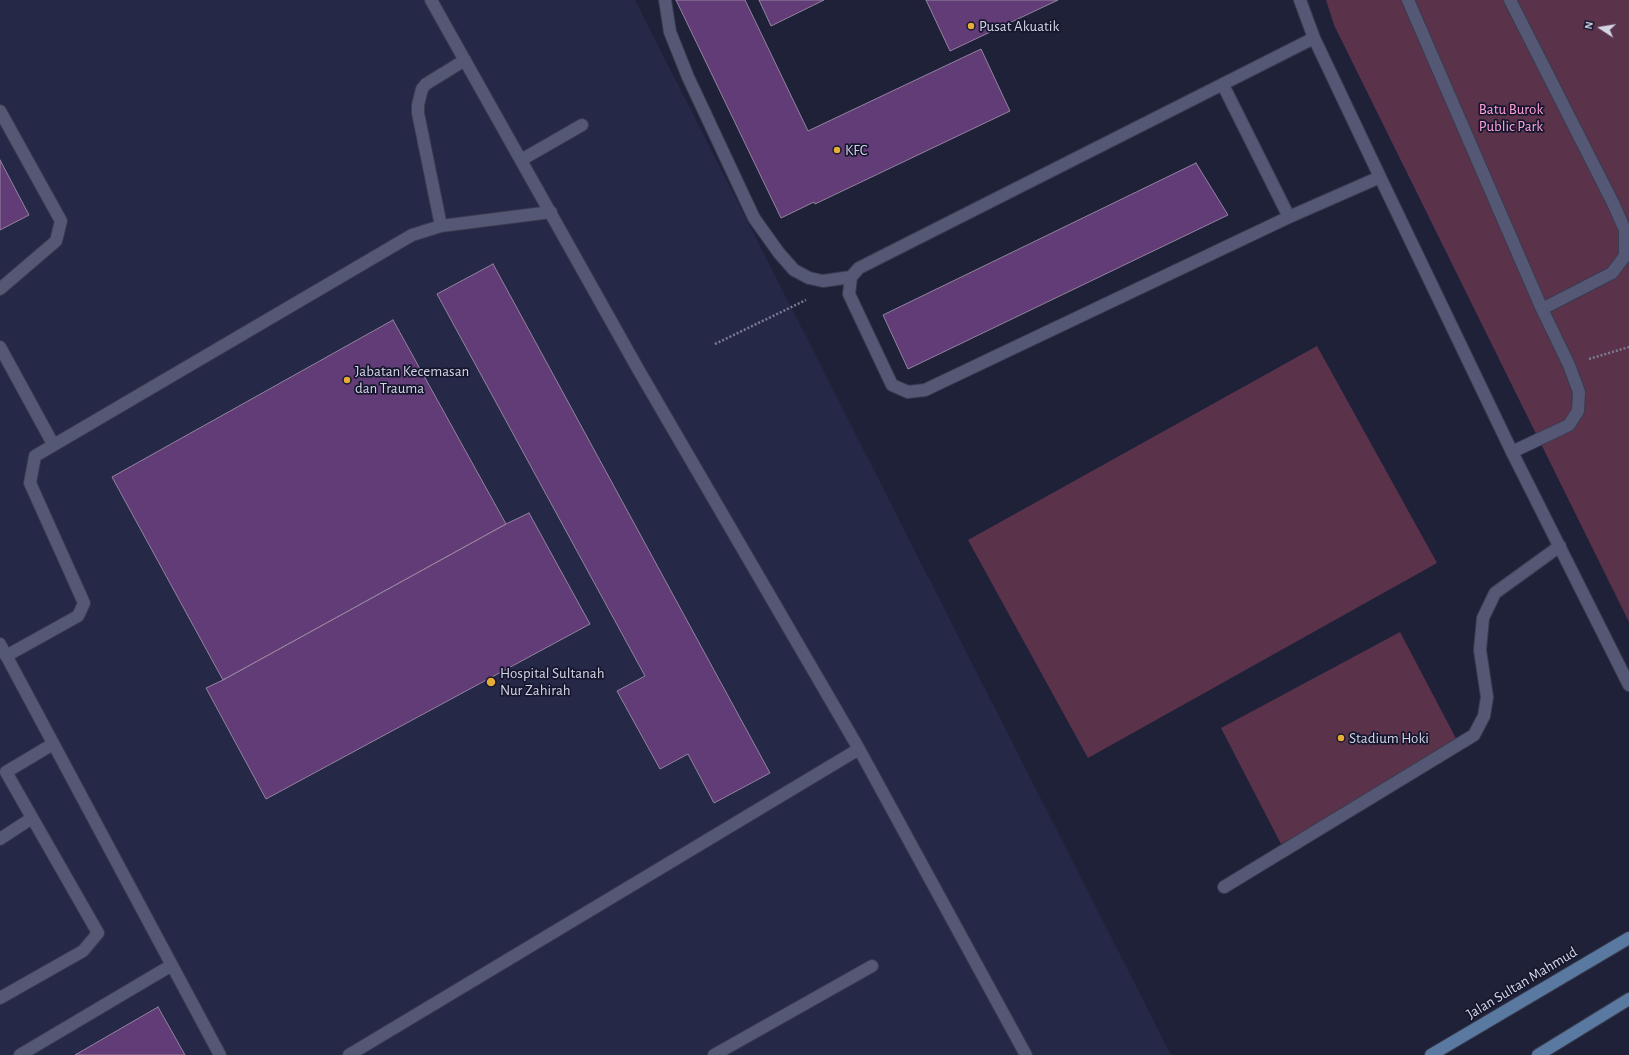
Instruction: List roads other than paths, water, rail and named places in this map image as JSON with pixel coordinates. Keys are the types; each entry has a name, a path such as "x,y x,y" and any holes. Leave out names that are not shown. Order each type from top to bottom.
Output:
{"main road":[{"name":"Jalan Sultan Mahmud","path":"1431,1055 1629,938"},
{"path":"1538,1055 1629,999"}],"street":[{"path":"431,0 642,376 859,749 1026,1055"},
{"path":"665,0 670,32 688,77 754,218 779,253 794,270 809,278 823,281 851,277"},
{"path":"1300,0 1314,38 1512,452 1629,685"},
{"path":"1408,0 1542,308 1569,365 1579,392 1578,411 1569,425 1512,452"},
{"path":"1510,0 1625,230 1625,256 1612,273 1542,308"},
{"path":"1314,38 859,268 851,277 849,294 892,385 908,392 925,390 1290,217 1380,177"},
{"path":"441,226 418,113 418,105 422,89 426,84 465,60"},
{"path":"1223,85 1290,217"},
{"path":"0,111 61,221 56,241 0,289"},
{"path":"522,160 582,125"},
{"path":"6,656 78,616 84,603 30,483 35,456 53,444 412,235 441,226 551,212"},
{"path":"0,347 53,444"},
{"path":"1224,887 1474,735 1484,716 1487,697 1480,650 1483,618 1495,594 1560,546"},
{"path":"0,644 220,1055"},
{"path":"0,998 83,951 98,933 6,772 53,744"},
{"path":"349,1055 859,749"},
{"path":"0,839 32,818"},
{"path":"20,1055 172,965"},
{"path":"714,1055 872,966"}],"place":[{"name":"Pusat Akuatik","path":"971,26"},
{"name":"KFC","path":"837,150"},
{"name":"Jabatan Kecemasan dan Trauma","path":"347,380"},
{"name":"Hospital Sultanah Nur Zahirah","path":"491,682"},
{"name":"Stadium Hoki","path":"1341,738"}],"park label":[{"name":"Batu Burok Public Park","path":"1511,118"}]}
